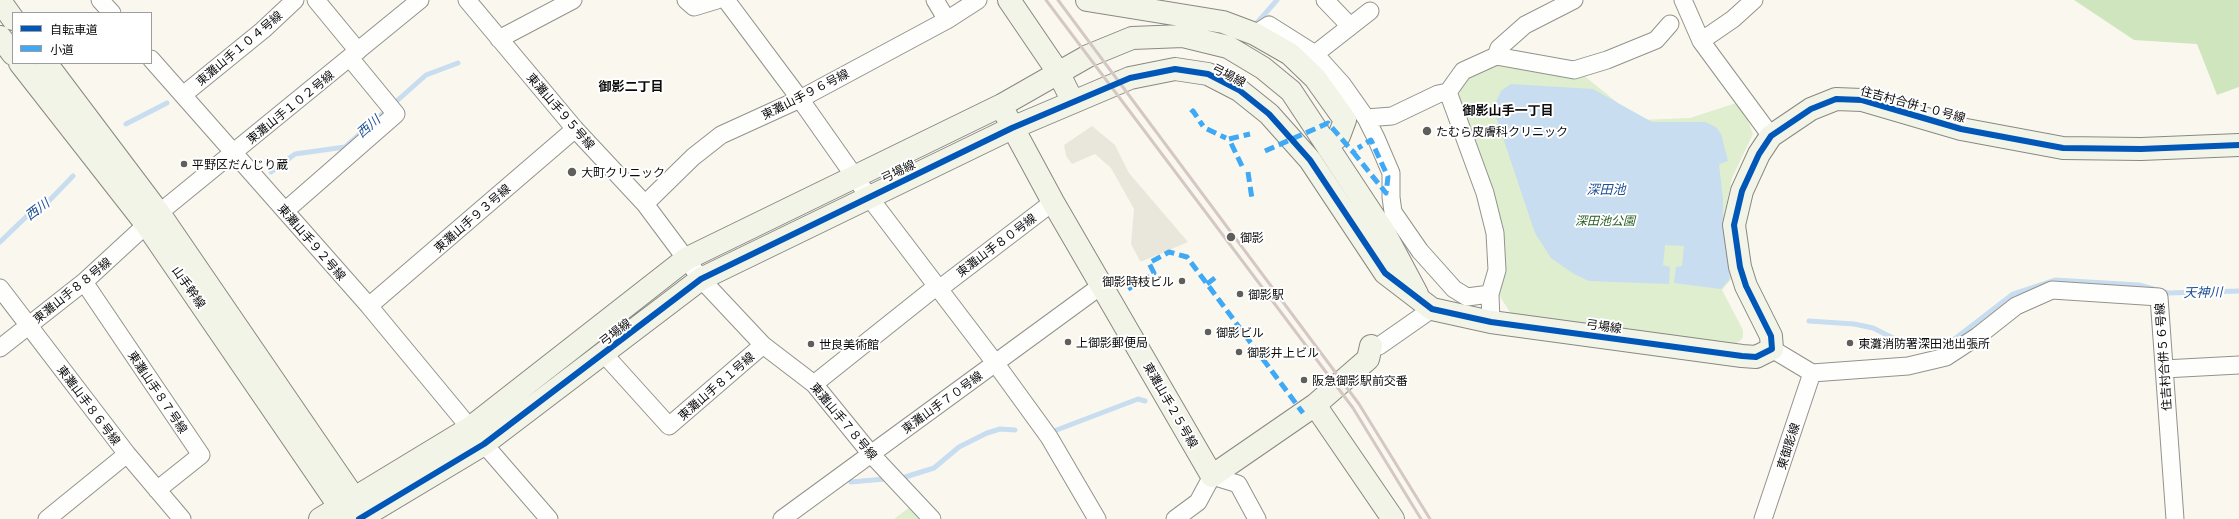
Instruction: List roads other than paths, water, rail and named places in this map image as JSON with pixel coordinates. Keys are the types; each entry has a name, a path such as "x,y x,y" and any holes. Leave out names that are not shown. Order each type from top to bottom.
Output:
{"street":[{"path":"100,0 111,12"},
{"name":"東灘山手１０４号線","path":"183,95 263,30 295,0"},
{"path":"285,211 396,114 316,0"},
{"name":"東灘山手１０２号線","path":"152,219 420,0"},
{"name":"東灘山手９５号線","path":"467,0 575,129 645,204 686,259"},
{"path":"499,39 573,0"},
{"path":"686,0 694,8 717,0"},
{"path":"726,0 800,99 869,197 996,364 1049,437 1097,519"},
{"path":"935,0 948,20"},
{"name":"東灘山手９６号線","path":"645,204 693,157 721,135 800,99 948,20 978,0"},
{"path":"1009,0 1058,72 1073,102"},
{"path":"1087,0 1223,22 1256,34 1290,54 1315,78 1345,120 1339,136 1328,145"},
{"path":"1325,0 1350,26"},
{"path":"1496,56 1499,48 1525,25 1574,0"},
{"path":"1683,0 1701,41 1771,136"},
{"path":"1701,41 1733,19 1754,0"},
{"path":"0,1 12,17"},
{"path":"1315,54 1370,11"},
{"path":"1366,118 1392,116 1438,94 1448,92 1463,71 1496,56 1574,70 1607,60 1656,40 1670,24"},
{"path":"1256,34 1269,25 1315,54 1342,84 1366,118 1390,173 1390,197 1393,212 1420,251 1454,289 1467,297 1490,294"},
{"name":"弓場線","path":"356,513 470,428 686,259 1002,105 1058,72 1132,38 1183,36 1228,47 1262,68 1290,91 1328,145 1384,232 1426,304"},
{"path":"0,37 12,53"},
{"name":"東灘山手９２号線","path":"152,60 369,306 470,428"},
{"name":"山手幹線","path":"21,64 93,141 152,219 356,513"},
{"name":"山手幹線","path":"47,64 93,141"},
{"name":"弓場線","path":"320,519 356,513 484,444 701,280 1012,128 1130,78 1176,69 1208,74 1239,90 1269,114 1310,160 1385,273 1426,304 1491,322 1742,356 1756,357 1772,349"},
{"path":"1448,92 1485,193 1495,233 1497,270 1490,294 1491,322"},
{"name":"住吉村合併１０号線","path":"1772,349 1771,336 1746,286 1740,267 1734,225 1742,191 1759,154 1771,136 1811,109 1836,99 1862,100 1961,129 2063,148 2140,149 2239,145"},
{"name":"東灘山手２５号線","path":"1002,105 1012,128 1053,202 1212,476"},
{"name":"東灘山手９３号線","path":"369,306 575,129"},
{"name":"東灘山手８０号線","path":"814,384 938,288 1053,202"},
{"name":"東灘山手８８号線","path":"0,348 84,282 152,219"},
{"name":"東灘山手７８号線","path":"686,259 701,280 763,345 814,384 871,454 932,519"},
{"name":"東灘山手８７号線","path":"84,282 201,455 157,490"},
{"name":"東灘山手７０号線","path":"782,519 996,364 1102,285"},
{"name":"東灘山手８６号線","path":"0,288 127,454 182,519"},
{"name":"住吉村合併５６号線","path":"1812,373 1908,366 1946,357 1978,336 2016,306 2052,290 2159,297 2175,519"},
{"path":"1175,519 1198,502 1212,476 1316,405 1368,359 1372,346 1379,346 1426,304"},
{"name":"東灘山手８１号線","path":"604,354 669,426 763,345"},
{"path":"1772,349 1812,373"},
{"path":"2164,369 2239,365"},
{"name":"東御影線","path":"1762,519 1812,373"},
{"path":"1316,405 1392,519"},
{"path":"484,444 549,519"},
{"path":"47,519 127,454"},
{"path":"1212,476 1238,484 1257,519"}],"water":[{"name":"深田池","path":"1511,84 1593,89 1652,122 1705,122 1716,127 1721,134 1728,161 1719,164 1723,200 1723,224 1730,279 1721,289 1674,283 1676,267 1682,266 1684,246 1665,245 1663,265 1670,267 1669,284 1589,281 1574,274 1551,258 1535,233 1495,114 1496,102 1501,91"}],"waterway":[{"name":"西川","path":"1256,24 1277,0"},
{"name":"西川","path":"271,172 295,154 345,147 426,75 458,63"},
{"name":"西川","path":"126,124 167,103"},
{"name":"西川","path":"0,242 27,216 45,205 73,176"},
{"name":"天神川","path":"1809,321 1854,324 1873,328 1893,338 1924,348 1941,346 1952,341 2013,294 2055,280 2139,285 2168,293 2239,291"},
{"path":"1054,431 1138,399 1145,401"},
{"path":"905,477 934,468 959,447 987,433 1000,429 1015,430"},
{"path":"851,482 885,479"}],"railway":[{"path":"1046,0 1353,408 1421,519"},
{"path":"1058,0 1359,404 1430,519"}],"place":[{"name":"たむら皮膚科クリニック","path":"1427,131"},
{"name":"平野区だんじり蔵","path":"184,164"},
{"name":"大町クリニック","path":"572,172"},
{"name":"御影","path":"1231,237"},
{"name":"御影時枝ビル","path":"1182,281"},
{"name":"御影駅","path":"1240,294"},
{"name":"御影ビル","path":"1208,332"},
{"name":"上御影郵便局","path":"1068,342"},
{"name":"東灘消防署深田池出張所","path":"1850,343"},
{"name":"世良美術館","path":"811,344"},
{"name":"御影井上ビル","path":"1239,352"},
{"name":"阪急御影駅前交番","path":"1304,380"}],"district":[{"name":"御影二丁目","path":"631,86"},
{"name":"御影山手一丁目","path":"1508,110"}],"park label":[{"name":"深田池公園","path":"1605,220"}]}
